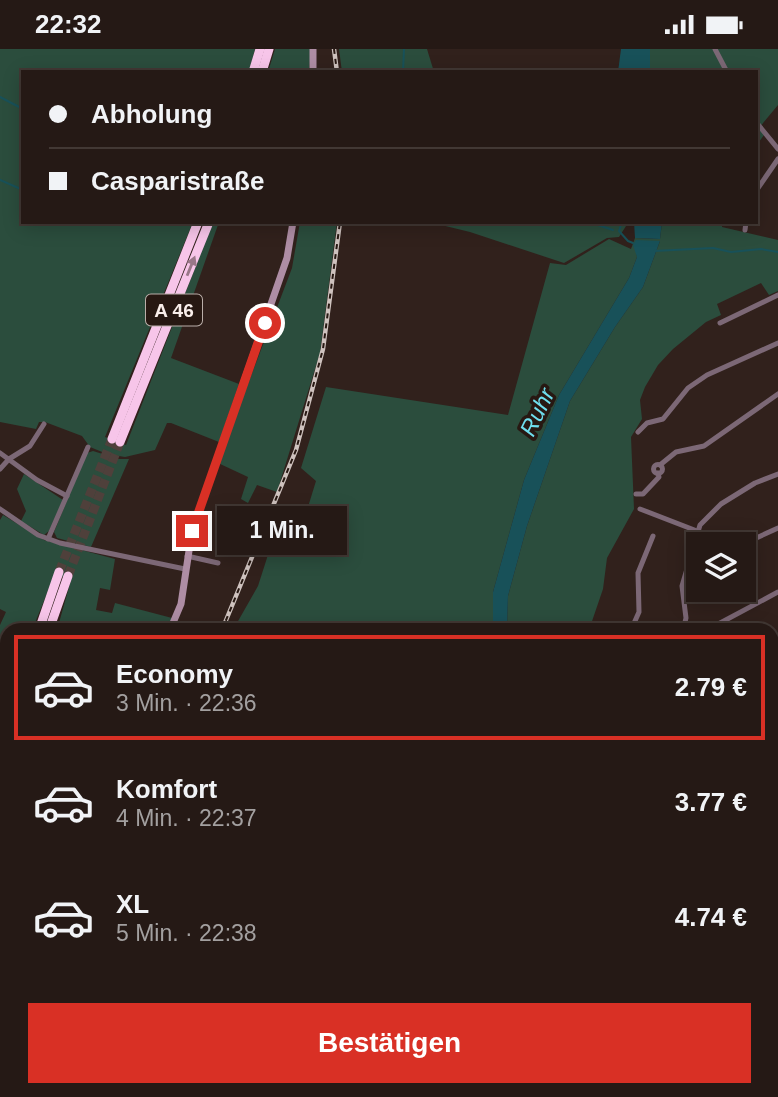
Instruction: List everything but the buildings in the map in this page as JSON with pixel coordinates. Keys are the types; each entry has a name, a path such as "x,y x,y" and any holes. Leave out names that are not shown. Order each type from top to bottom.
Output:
{"highway":[{"path":"254,70 260,49"},
{"path":"263,70 269,49"},
{"name":"A 46","path":"197,224 116,440 208,224"},
{"path":"41,623 64,574 53,623"}],"main road":[{"path":"313,49 313,70"},
{"path":"173,623 181,604 192,531 221,442 288,258 293,224"}],"street":[{"path":"716,49 726,70"},
{"path":"758,124 778,149"},
{"path":"758,188 778,159"},
{"path":"745,230 746,224"},
{"path":"720,323 778,295"},
{"path":"638,432 647,423 663,419 688,388 707,375 778,343"},
{"path":"636,494 647,491 659,477 653,467 660,465 676,452 704,446 778,394"},
{"path":"0,469 9,459 30,446 44,424"},
{"path":"48,539 88,447"},
{"path":"0,453 37,480 67,496"},
{"path":"640,509 697,531 711,511 755,483 778,474"},
{"path":"0,509 48,539 185,569"},
{"path":"756,538 778,528"},
{"path":"634,623 639,612 638,573 653,536"},
{"path":"187,556 218,563"},
{"path":"685,623 682,586 686,576"},
{"path":"720,623 778,592"}],"green space":[{"path":"0,49 255,49 250,70 21,70 21,224 192,224 105,437 126,445 212,224 218,224 171,358 239,384 219,442 167,423 155,450 125,457 90,447 82,436 45,422 39,422 36,429 0,422"},
{"path":"275,49 311,49 309,70 269,70"},
{"path":"339,49 427,49 433,70 342,70"},
{"path":"650,49 778,49 778,105 759,128 764,135 758,143 758,70 650,70"},
{"path":"300,224 337,224 320,353 277,492 257,485 248,503 241,499 248,477 218,463 292,268"},
{"path":"437,224 633,224 626,226 619,237 607,238 564,263"},
{"path":"662,224 722,224 722,227 778,240 778,291 769,295 761,283 717,304 721,315 706,322 673,349 658,365 645,387 640,400 642,419 631,437 634,509 607,558 603,589 591,623 507,623 508,596 527,526 570,401 643,287 660,241 636,248 637,257 629,278 559,395 524,480 493,592 493,623 237,623 258,586 274,536 283,546 296,546 316,481 301,468 326,387 508,415 550,263 566,265 609,239 631,249 635,238 660,239"},
{"path":"93,451 119,459 129,459 91,547 57,538 54,532 87,453"},
{"path":"24,474 63,500 49,531 44,535 21,521 26,511 17,489"},
{"path":"3,515 44,540 115,559 110,590 100,588 96,610 112,613 115,603 172,618 170,623 59,623 71,580 55,574 35,623 1,623 6,612 0,609 0,520"}],"water":[{"path":"621,49 650,49 650,70 618,70"},
{"path":"634,224 662,224 660,239 635,238"},
{"path":"636,240 660,241 643,287 570,401 527,526 508,596 507,623 493,623 493,592 524,480 559,395 629,278 637,257 633,245"}],"waterway":[{"path":"403,70 404,49"},
{"path":"0,97 21,108"},
{"path":"0,180 21,189"},
{"path":"595,224 613,230"},
{"path":"621,224 619,231 633,243"},
{"path":"654,251 713,248 731,252 761,249 778,252"}],"tunnel":[{"path":"59,572 112,439"},
{"path":"68,576 120,442"}],"railway":[{"path":"334,49 337,70"},
{"path":"225,623 296,450 323,349 340,224"}],"route":[{"path":"192,531 265,323"}],"water label":[{"name":"Ruhr","path":"537,412"}]}
